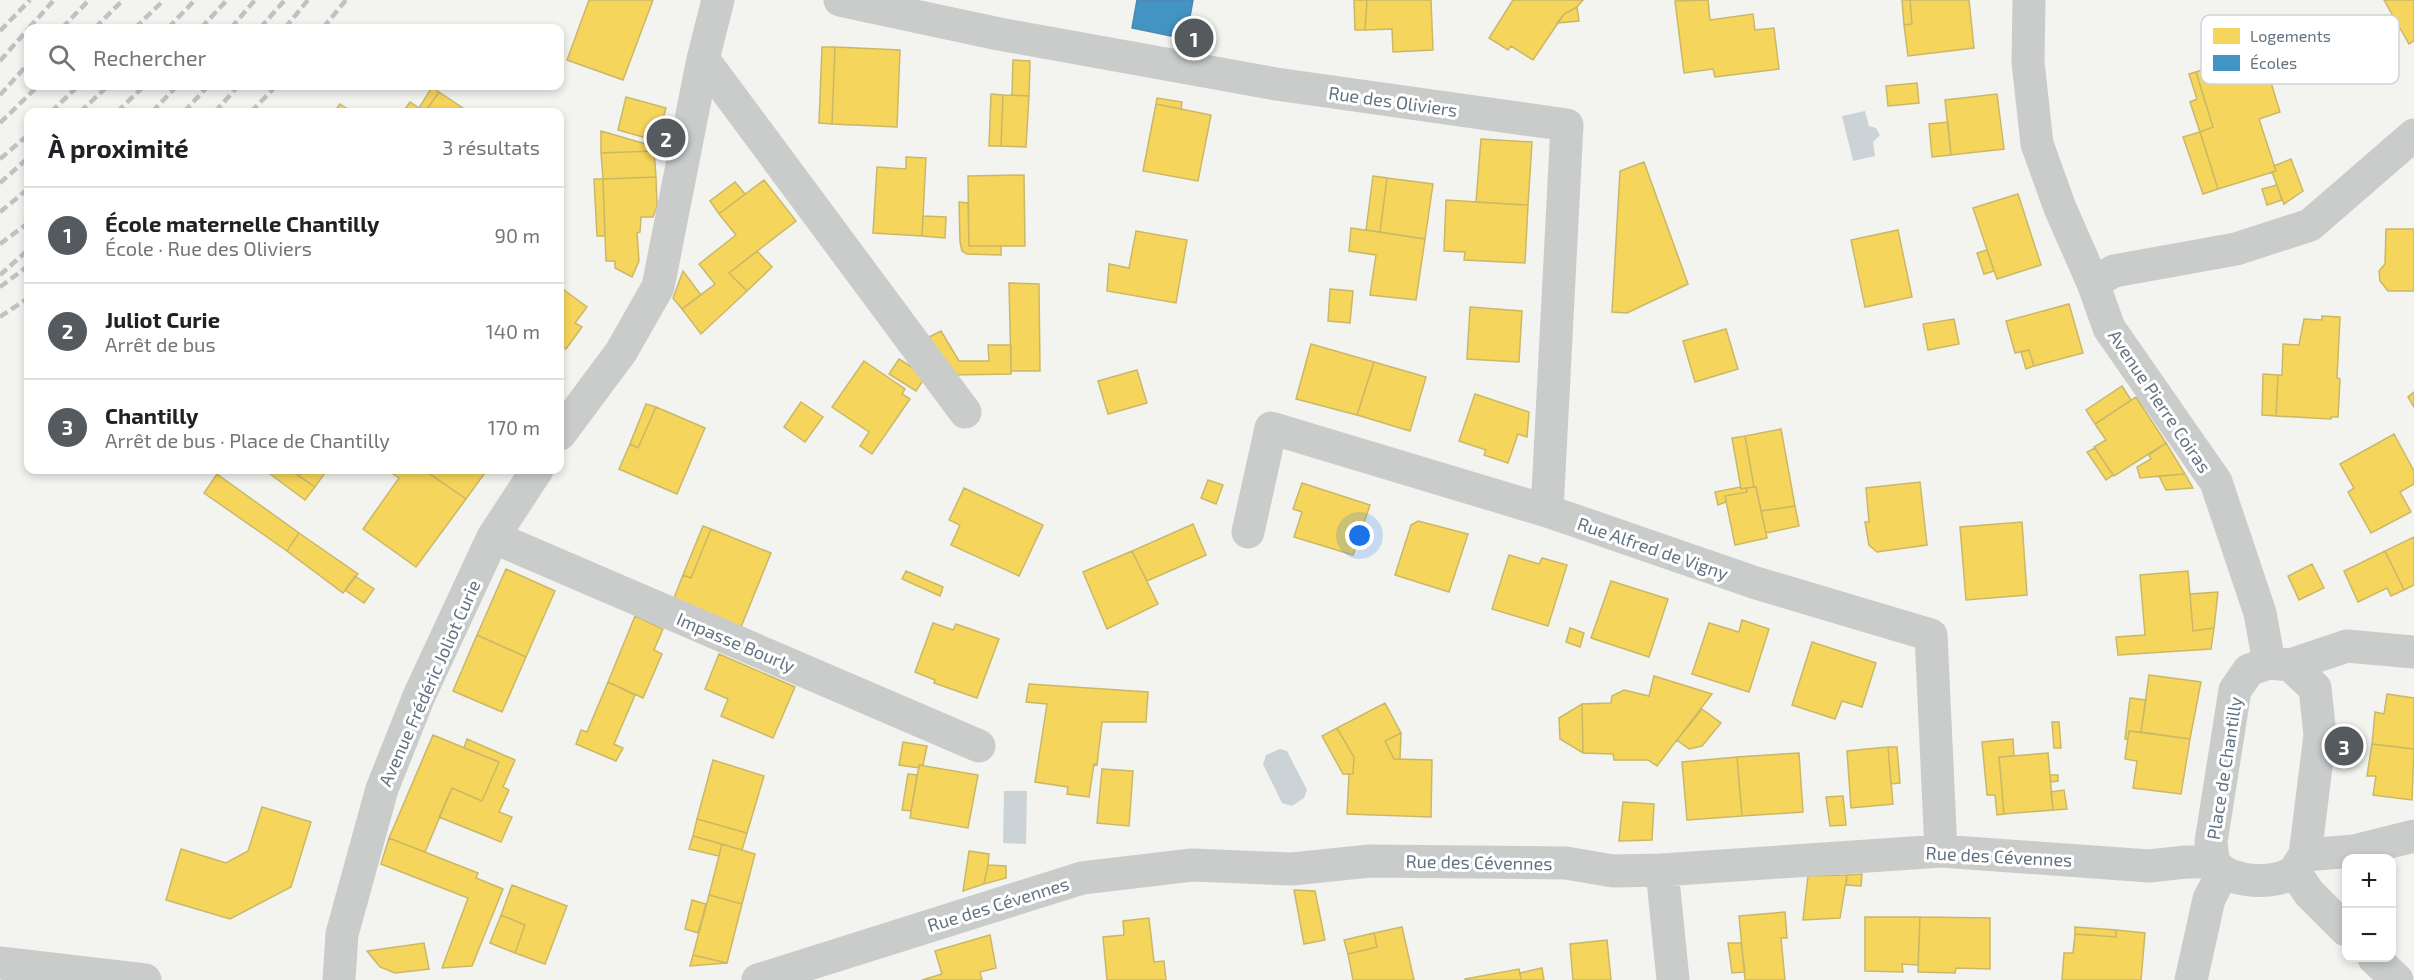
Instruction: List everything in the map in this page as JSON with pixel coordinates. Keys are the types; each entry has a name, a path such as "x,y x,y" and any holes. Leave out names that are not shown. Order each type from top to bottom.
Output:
{"street":[{"path":"564,419 621,352 658,286 703,59 718,0"},
{"name":"Rue des Oliviers","path":"840,0 999,34 1276,84 1567,125 1547,511"},
{"name":"Avenue Pierre Coiras","path":"2030,0 2028,62 2037,144 2060,208 2093,283 2109,328 2216,482 2260,613 2280,664"},
{"path":"703,59 965,412"},
{"path":"2093,283 2114,271 2236,249 2310,225 2414,135"},
{"name":"Rue Alfred de Vigny","path":"1248,532 1271,428 1547,511 1756,583 1931,635 1941,851"},
{"name":"Avenue Frédéric Joliot Curie","path":"339,980 342,934 382,789 419,696 494,537 534,474"},
{"name":"Impasse Bourly","path":"494,537 979,746"},
{"name":"Place de Chantilly","path":"2218,867 2211,842 2235,690 2249,669 2280,664 2347,646 2414,652"},
{"path":"2280,664 2315,688 2320,735 2299,863 2309,893 2342,926"},
{"path":"2191,980 2218,867 2244,879 2273,881 2299,863 2414,836"},
{"name":"Rue des Cévennes","path":"767,978 1082,878 1192,865 1292,869 1370,861 1566,863 1613,871 1662,870 1941,851 2149,866 2186,862 2218,867"},
{"path":"1662,870 1673,980"},
{"path":"2379,962 2397,980"},
{"path":"0,963 145,980"}],"shaded area":[{"path":"1865,111 1869,126 1876,128 1880,135 1873,142 1875,156 1853,161 1842,116"},
{"path":"1280,749 1287,751 1307,790 1304,798 1292,806 1282,803 1263,764 1266,755"},
{"path":"1004,791 1027,791 1026,844 1003,843"}],"building: Logements":[{"path":"589,0 653,0 623,80 567,60"},
{"path":"1354,0 1367,0 1365,30 1355,30"},
{"path":"1367,0 1431,0 1433,50 1393,52 1392,29 1365,30"},
{"path":"1513,0 1583,0 1577,7 1564,14 1533,60 1511,46 1508,50 1489,38"},
{"path":"1708,0 1710,20 1753,14 1755,30 1774,28 1779,69 1715,77 1713,69 1684,73 1675,1"},
{"path":"1902,0 1910,0 1912,24 1904,25"},
{"path":"1910,0 1969,0 1974,48 1908,56 1904,25 1912,24"},
{"path":"2384,0 2414,0 2414,41 2409,44 2399,26 2399,15 2393,15"},
{"path":"1577,7 1579,21 1557,23 1564,14"},
{"path":"822,47 835,47 832,124 819,123"},
{"path":"835,47 900,50 897,127 832,124"},
{"path":"1013,60 1030,61 1029,96 1012,95"},
{"path":"2201,70 2201,84 2271,84 2280,112 2259,119 2276,171 2218,189 2200,132 2213,127 2196,72"},
{"path":"2196,72 2213,127 2200,132 2190,102 2197,99 2189,74"},
{"path":"1917,83 1919,103 1888,106 1886,86"},
{"path":"430,90 439,92 428,108 419,108"},
{"path":"439,92 463,108 428,108"},
{"path":"991,94 1003,95 1001,146 989,146"},
{"path":"1997,94 2004,149 1951,155 1945,100"},
{"path":"1003,95 1029,96 1026,147 1001,146"},
{"path":"626,97 666,108 657,141 618,130"},
{"path":"1157,98 1182,102 1181,109 1156,104"},
{"path":"410,102 419,108 406,108"},
{"path":"1156,104 1211,115 1198,181 1143,171"},
{"path":"1948,122 1951,155 1932,157 1929,124"},
{"path":"601,131 656,147 654,151 601,153"},
{"path":"2200,132 2218,189 2203,194 2183,137"},
{"path":"1481,139 1532,142 1528,205 1476,202"},
{"path":"654,151 656,177 603,179 601,153"},
{"path":"906,157 926,158 922,236 873,233 877,167 906,169"},
{"path":"2291,159 2303,191 2284,204 2272,172 2276,171 2274,166"},
{"path":"1644,162 1688,284 1627,313 1612,312 1620,171"},
{"path":"1024,175 1025,246 969,246 968,176"},
{"path":"1373,176 1387,178 1380,232 1366,230"},
{"path":"656,177 657,206 653,217 641,217 640,232 637,233 639,261 632,277 615,268 615,261 606,261 603,179"},
{"path":"1387,178 1433,184 1425,239 1380,232"},
{"path":"594,179 603,179 605,236 597,236"},
{"path":"764,180 796,221 729,273 747,291 701,334 682,309 715,284 699,264 736,235 719,214"},
{"path":"735,182 745,194 719,214 710,201"},
{"path":"2277,185 2282,200 2267,205 2262,189"},
{"path":"2018,194 2041,265 1997,279 1973,208"},
{"path":"1446,200 1528,205 1525,263 1464,260 1465,252 1444,251"},
{"path":"959,202 968,203 969,246 1001,246 1001,255 967,254 962,251"},
{"path":"923,216 946,217 945,238 922,236"},
{"path":"1351,228 1425,239 1416,300 1370,295 1376,255 1349,251"},
{"path":"2386,229 2414,229 2414,291 2388,291 2380,281 2379,271 2385,264"},
{"path":"1898,230 1912,297 1865,307 1851,240"},
{"path":"1136,231 1187,240 1176,303 1107,291 1109,264 1129,268"},
{"path":"1987,250 1994,271 1984,274 1977,253"},
{"path":"757,251 772,267 747,291 729,273"},
{"path":"683,271 701,295 682,309 673,298"},
{"path":"1009,283 1039,284 1040,371 1011,371"},
{"path":"1330,289 1353,291 1350,323 1328,321"},
{"path":"564,290 587,307 575,323 582,327 566,349 564,347"},
{"path":"2069,304 2083,353 2034,366 2029,350 2015,353 2006,321"},
{"path":"1470,307 1522,311 1519,362 1467,359"},
{"path":"2322,316 2340,317 2338,417 2331,417 2331,419 2276,416 2278,375 2282,375 2283,344 2299,345 2304,319 2322,320"},
{"path":"1954,319 1959,344 1928,350 1923,324"},
{"path":"1726,329 1738,369 1695,382 1683,341"},
{"path":"941,331 959,361 989,361 988,345 1011,345 1011,374 949,375 923,340"},
{"path":"1311,344 1374,362 1357,415 1296,399"},
{"path":"2029,350 2034,366 2026,369 2021,352"},
{"path":"899,359 926,376 916,391 889,374"},
{"path":"864,361 905,389 902,394 910,399 872,454 860,446 869,432 832,407"},
{"path":"1374,362 1426,377 1410,431 1357,415"},
{"path":"1137,370 1147,403 1108,414 1098,381"},
{"path":"2263,374 2278,375 2276,416 2262,415"},
{"path":"2122,386 2131,400 2095,424 2086,410"},
{"path":"2414,392 2414,407 2408,397"},
{"path":"1475,394 1529,412 1527,437 1518,434 1508,463 1484,455 1486,450 1459,441"},
{"path":"2136,397 2166,443 2114,476 2094,447 2106,440 2095,424"},
{"path":"801,402 823,417 805,442 784,427"},
{"path":"646,404 656,407 638,448 630,444"},
{"path":"656,407 705,428 677,494 619,469 630,444 638,448"},
{"path":"1781,429 1795,506 1761,511 1756,487 1754,487 1745,436"},
{"path":"2394,434 2414,471 2414,484 2400,492 2411,512 2371,533 2348,492 2354,488 2340,464"},
{"path":"1745,436 1754,487 1741,489 1732,438"},
{"path":"2166,443 2185,474 2140,478 2137,467 2151,459 2149,455"},
{"path":"2095,448 2113,475 2106,480 2087,452"},
{"path":"217,474 299,533 287,551 204,493"},
{"path":"270,474 296,474 315,487 305,500"},
{"path":"301,474 324,474 315,487 299,476"},
{"path":"393,474 430,474 466,499 416,567 363,529 399,478"},
{"path":"430,474 484,474 466,499"},
{"path":"2185,474 2193,488 2166,490 2159,476"},
{"path":"1208,480 1223,485 1216,504 1201,498"},
{"path":"1920,482 1927,545 1877,552 1869,545 1865,522 1869,522 1866,488"},
{"path":"1302,483 1370,505 1353,555 1294,537 1302,512 1293,509"},
{"path":"1740,487 1741,489 1746,488 1747,492 1725,496 1726,502 1718,505 1715,492"},
{"path":"1756,487 1767,538 1735,545 1725,496 1747,492 1746,488"},
{"path":"964,488 1043,525 1019,576 951,545 960,525 949,520"},
{"path":"1795,506 1799,526 1766,533 1761,511"},
{"path":"1418,521 1468,534 1449,592 1395,575 1411,525"},
{"path":"2022,522 2027,595 1966,600 1960,527"},
{"path":"1193,524 1206,555 1147,581 1132,551"},
{"path":"703,526 711,529 691,578 683,575"},
{"path":"711,529 771,553 739,632 672,603 683,575 691,578"},
{"path":"299,533 358,574 343,593 287,551"},
{"path":"2414,537 2414,585 2404,590 2385,551"},
{"path":"1132,551 1158,604 1107,629 1083,572"},
{"path":"2385,551 2404,590 2391,596 2387,588 2358,602 2344,571"},
{"path":"1509,555 1539,564 1542,558 1567,565 1548,626 1492,609"},
{"path":"2312,564 2324,588 2299,600 2288,576"},
{"path":"506,569 555,591 526,657 477,635"},
{"path":"906,571 943,587 940,596 902,579"},
{"path":"2188,571 2193,631 2214,628 2211,649 2118,655 2116,637 2145,635 2140,575"},
{"path":"355,576 374,589 364,603 345,590"},
{"path":"1611,581 1668,599 1649,657 1591,638"},
{"path":"2218,592 2214,628 2193,631 2190,594"},
{"path":"635,616 663,629 654,650 662,654 643,698 608,682"},
{"path":"1742,620 1769,629 1749,692 1692,674 1709,623 1739,632"},
{"path":"933,623 953,630 956,624 999,639 977,698 934,683 935,680 915,672"},
{"path":"1570,628 1584,633 1580,647 1566,642"},
{"path":"477,635 526,657 502,712 453,691"},
{"path":"1812,642 1876,663 1862,707 1842,701 1835,719 1792,705"},
{"path":"719,654 795,687 773,738 721,716 728,699 705,689"},
{"path":"2149,675 2201,682 2190,739 2141,732"},
{"path":"1654,676 1712,694 1657,766 1648,760 1614,760 1613,754 1583,753 1582,704 1611,703 1612,696 1624,690 1649,696"},
{"path":"608,682 635,695 614,744 623,748 616,761 576,744 581,730 587,732"},
{"path":"1029,684 1148,692 1146,722 1102,722 1097,765 1094,764 1089,797 1067,794 1068,787 1035,782 1047,704 1026,702"},
{"path":"2387,694 2414,698 2414,749 2372,744 2375,712 2384,714"},
{"path":"2130,698 2146,700 2141,732 2129,731 2128,739 2125,739"},
{"path":"1385,703 1401,733 1385,741 1394,759 1432,760 1431,817 1347,814 1349,774 1353,774 1354,757 1337,728"},
{"path":"1582,704 1583,753 1560,739 1559,718"},
{"path":"1702,709 1721,723 1702,746 1689,749 1677,740"},
{"path":"2052,722 2059,722 2061,748 2054,748"},
{"path":"1337,728 1354,757 1353,774 1343,774 1322,736"},
{"path":"2129,731 2190,739 2181,794 2133,788 2137,761 2125,759"},
{"path":"1401,733 1400,759 1394,759 1385,741"},
{"path":"433,735 499,762 482,801 452,788 425,852 389,838"},
{"path":"467,739 515,760 503,787 509,790 499,812 512,817 501,842 439,817 452,788 482,801 499,762 464,748"},
{"path":"2013,739 2014,756 1999,757 2004,814 1997,815 1995,795 1987,795 1982,742"},
{"path":"903,742 927,746 923,765 919,765 919,768 899,765"},
{"path":"2372,744 2414,749 2412,800 2373,795 2376,776 2367,776"},
{"path":"1888,747 1897,747 1900,783 1891,784"},
{"path":"1888,747 1893,804 1851,808 1847,751"},
{"path":"1799,753 1803,812 1742,816 1737,757"},
{"path":"2048,753 2053,810 2004,814 1999,757"},
{"path":"1737,757 1742,816 1687,820 1682,762"},
{"path":"713,760 764,776 747,833 697,819"},
{"path":"919,765 978,775 968,828 910,818"},
{"path":"1102,769 1133,771 1129,826 1097,823"},
{"path":"908,774 917,775 911,811 902,810"},
{"path":"2050,775 2058,775 2058,781 2051,782"},
{"path":"2064,790 2067,809 2053,810 2051,792"},
{"path":"1843,796 1846,825 1830,826 1826,797"},
{"path":"1623,802 1654,804 1652,840 1619,841"},
{"path":"262,807 311,822 291,887 230,919 166,900 181,849 226,863 248,851"},
{"path":"697,819 747,833 742,850 693,836"},
{"path":"693,836 722,844 719,856 689,849"},
{"path":"389,838 478,873 476,878 503,889 472,966 442,968 468,898 381,864"},
{"path":"722,844 755,854 742,904 709,895"},
{"path":"969,851 989,854 988,865 984,884 963,891"},
{"path":"988,865 1006,866 1006,878 984,884"},
{"path":"1862,874 1861,886 1846,885 1847,875"},
{"path":"1847,875 1840,918 1803,920 1808,876"},
{"path":"512,885 567,906 545,964 515,953 525,925 501,915"},
{"path":"1294,890 1315,891 1325,940 1304,944"},
{"path":"709,895 742,904 727,963 693,955"},
{"path":"692,900 706,904 698,933 685,929"},
{"path":"1785,912 1787,938 1781,938 1785,980 1745,980 1739,916"},
{"path":"501,915 525,925 515,953 490,943"},
{"path":"1865,917 1920,917 1918,965 1902,964 1903,972 1865,971"},
{"path":"1920,917 1990,918 1990,969 1956,968 1955,973 1918,972"},
{"path":"1149,918 1154,962 1164,961 1166,980 1107,980 1103,937 1124,935 1123,921"},
{"path":"1402,927 1414,980 1353,980 1348,954 1377,947 1374,933"},
{"path":"2075,927 2116,930 2116,937 2075,934"},
{"path":"2116,930 2145,933 2141,980 2062,980 2064,953 2073,953 2075,934 2116,937"},
{"path":"1374,933 1377,947 1348,954 1344,940"},
{"path":"990,935 996,968 980,972 982,980 922,980 942,974 935,951"},
{"path":"1607,940 1611,980 1573,980 1570,944"},
{"path":"424,943 429,969 395,973 380,967 367,951"},
{"path":"1728,943 1741,943 1745,972 1732,973"},
{"path":"693,955 727,963 690,966"},
{"path":"1542,968 1544,980 1521,980 1520,973"},
{"path":"1519,969 1521,980 1465,979"}],"building: Écoles":[{"path":"1137,0 1193,0 1186,39 1132,28"}],"railway":[{"path":"0,31 30,0"},
{"path":"33,24 54,0"},
{"path":"66,24 89,0"},
{"path":"99,24 123,0"},
{"path":"139,24 164,0"},
{"path":"172,24 195,0"},
{"path":"205,24 227,0"},
{"path":"234,24 255,0"},
{"path":"264,24 285,0"},
{"path":"288,24 308,0"},
{"path":"326,24 346,0"},
{"path":"0,61 24,34"},
{"path":"0,95 24,68"},
{"path":"0,123 34,90"},
{"path":"55,108 74,90"},
{"path":"84,108 104,90"},
{"path":"121,108 140,90"},
{"path":"156,108 173,90"},
{"path":"188,108 204,90"},
{"path":"219,108 234,90"},
{"path":"255,108 272,90"},
{"path":"0,159 24,138"},
{"path":"0,183 24,162"},
{"path":"0,212 24,192"},
{"path":"0,244 24,226"},
{"path":"0,275 24,254"},
{"path":"0,287 24,269"},
{"path":"0,317 24,301"}],"place":[{"name":"École maternelle Chantilly","path":"1194,38"},
{"name":"Juliot Curie","path":"666,138"},
{"name":"Chantilly","path":"2344,746"}]}
